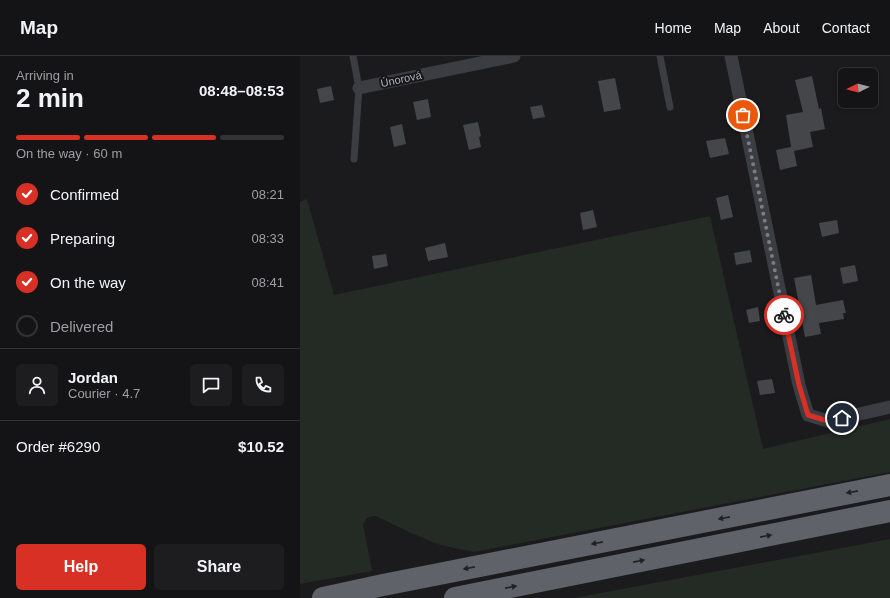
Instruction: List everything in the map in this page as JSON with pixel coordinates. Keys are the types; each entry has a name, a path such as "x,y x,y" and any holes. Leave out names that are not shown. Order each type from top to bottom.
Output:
{"highway":[{"path":"323,598 890,485"},
{"path":"464,596 890,511"}],"street":[{"name":"Únorová","path":"358,88 514,56"},
{"path":"731,56 799,385 808,415 828,421 890,407"}],"lane":[{"path":"353,56 358,88 354,159"},
{"path":"660,56 670,107"}],"shaded area":[{"path":"307,199 334,295 710,216 763,449 890,419 890,472 474,552 440,545 376,516 371,516 363,524 372,571 300,584 300,202"},
{"path":"890,539 890,598 574,598"}],"building":[{"path":"812,76 825,129 810,132 813,147 794,151 797,166 780,170 776,150 791,147 786,115 803,112 795,80"},
{"path":"615,78 621,109 604,112 598,81"},
{"path":"331,86 334,100 320,103 317,89"},
{"path":"428,99 431,117 417,120 413,102"},
{"path":"542,105 545,117 533,119 530,107"},
{"path":"478,122 481,136 479,137 481,147 469,150 463,125"},
{"path":"402,124 406,144 394,147 390,127"},
{"path":"725,138 729,154 710,158 706,141"},
{"path":"728,195 733,217 721,220 716,198"},
{"path":"593,210 597,227 583,230 580,213"},
{"path":"837,220 839,233 822,237 819,223"},
{"path":"445,243 448,257 428,261 425,248"},
{"path":"750,250 752,262 736,265 734,253"},
{"path":"386,254 388,266 374,269 372,256"},
{"path":"855,265 858,281 843,284 840,268"},
{"path":"811,275 816,305 843,300 846,313 843,313 844,319 819,323 821,334 805,337 794,278"},
{"path":"758,307 760,321 749,323 746,310"},
{"path":"772,379 775,393 760,395 757,381"}],"way so far":[{"path":"743,115 784,315"}],"route":[{"path":"784,315 799,385 808,415 828,421 842,418"}]}
